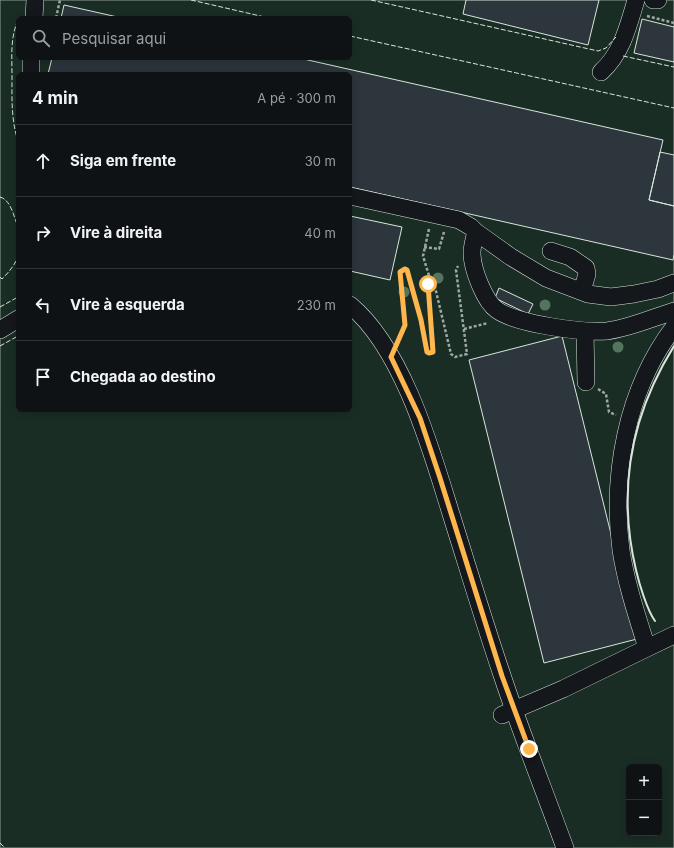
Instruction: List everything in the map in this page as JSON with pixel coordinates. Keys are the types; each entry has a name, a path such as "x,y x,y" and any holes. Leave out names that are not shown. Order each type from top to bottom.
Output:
{"lane":[{"path":"34,16 35,0"},
{"path":"653,0 658,0"},
{"path":"601,72 610,64 620,48 638,8"},
{"path":"31,60 31,72"},
{"path":"352,196 448,217 466,223 511,257 546,278 588,294 610,296 634,294 658,289 674,283"},
{"path":"476,232 472,254 482,290 490,304 498,311 512,317 585,332 625,327 674,312"},
{"path":"552,251 570,257 586,268 588,274 582,291"},
{"path":"352,308 370,337 391,357 420,418 502,676 508,712 565,848"},
{"path":"0,330 16,320"},
{"path":"647,648 630,590 621,550 618,489 620,463 627,430 642,383 656,354 674,327"},
{"path":"585,332 586,382"},
{"path":"508,712 563,690 674,635"}],"path":[{"path":"56,16 60,0"},
{"path":"638,8 674,23"},
{"path":"424,247 439,249 448,217"},
{"path":"430,223 424,247 423,260 431,282 434,284 451,354 455,358 467,354 456,270 459,265"},
{"path":"391,357 405,325 400,272 405,269 407,270 414,293 427,352 433,352 428,285 431,282"},
{"path":"586,382 606,393 609,412 618,416"}],"green space":[{"path":"0,0 674,0 674,848 0,848"}],"building":[{"path":"466,0 599,0 588,45 463,14"},
{"path":"64,5 113,16 61,16"},
{"path":"642,19 674,27 674,62 634,53"},
{"path":"52,60 308,60 663,140 649,200 674,206 673,260 352,187 352,72 48,72"},
{"path":"660,152 674,155 674,206 649,200"},
{"path":"352,216 402,227 390,280 352,271"},
{"path":"499,288 533,304 528,314 495,298"},
{"path":"562,336 637,639 544,663 469,360"}],"fence":[{"path":"191,0 260,16"},
{"path":"371,0 598,51 606,48 616,37"},
{"path":"16,25 12,55 12,109 16,133"},
{"path":"352,36 674,108"},
{"path":"623,56 674,67"},
{"path":"0,197 9,205 16,222"},
{"path":"0,277 2,279 7,274 16,261"},
{"path":"0,307 16,298"},
{"path":"0,346 16,337"},
{"path":"0,843 5,848"}],"wall":[{"path":"655,621 641,589 630,540 628,482 638,426 647,399 659,372 674,346"}],"route":[{"path":"428,284 433,352 427,352 414,293 407,270 405,269 400,272 405,325 391,357 420,418 502,676 529,749"}]}
